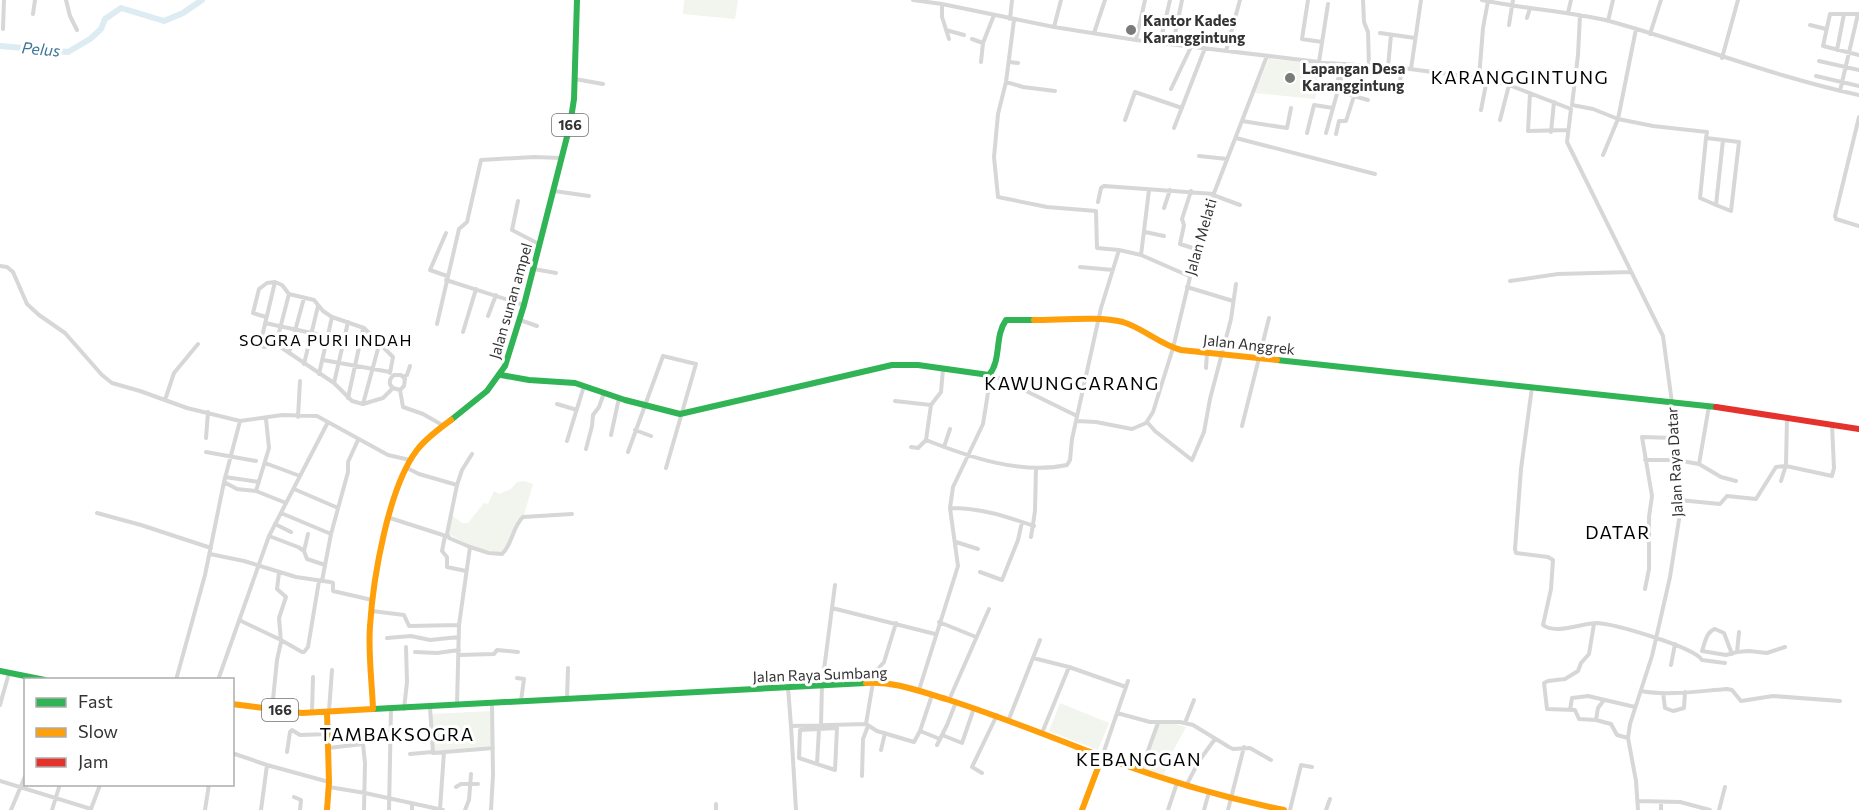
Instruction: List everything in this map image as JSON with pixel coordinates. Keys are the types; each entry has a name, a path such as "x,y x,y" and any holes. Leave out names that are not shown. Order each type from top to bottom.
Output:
{"street":[{"path":"3,29 4,0"},
{"path":"33,14 34,0"},
{"path":"66,0 77,30"},
{"name":"Jalan sunan ampel","path":"373,709 370,651 372,611 390,518 406,468 416,452 485,394 501,375 520,320 572,117 577,0"},
{"path":"913,0 1136,40 1487,79 1554,102 1593,109 1618,119 1653,126 1707,132 1706,138 1700,198 1731,211 1739,142 1706,138"},
{"path":"963,8 964,0"},
{"path":"1012,0 1009,62 998,114 994,157 998,197 1047,207 1096,211 1097,247 1141,255 1189,276"},
{"path":"1054,27 1061,0"},
{"path":"1094,33 1105,0"},
{"path":"1136,40 1145,0"},
{"path":"1160,43 1170,0"},
{"path":"1173,44 1182,0"},
{"path":"1227,51 1240,0"},
{"path":"1308,0 1302,39 1322,42"},
{"path":"1363,0 1364,22 1368,32 1369,66"},
{"path":"1411,69 1421,0"},
{"path":"1482,0 1512,2 1530,8 1608,21 1722,58 1859,95"},
{"path":"1568,13 1571,0"},
{"path":"1608,21 1613,0"},
{"path":"1650,34 1661,0"},
{"path":"1722,58 1738,0"},
{"path":"1479,78 1483,28 1488,1"},
{"path":"1509,25 1512,2"},
{"path":"942,4 942,17 949,39"},
{"path":"1319,62 1328,4"},
{"path":"1527,18 1530,8"},
{"path":"1840,91 1846,67 1849,53 1858,14 1830,14 1823,46 1837,50 1849,53 1859,55"},
{"path":"1837,50 1844,14"},
{"path":"981,62 983,43 994,15"},
{"path":"1530,93 1527,130 1551,132 1568,130 1578,55 1580,15"},
{"path":"1810,25 1827,29"},
{"path":"1603,155 1618,119 1636,29"},
{"path":"946,30 964,35"},
{"path":"1380,33 1416,38"},
{"path":"1388,67 1391,35"},
{"path":"972,39 983,43"},
{"path":"1171,89 1191,46"},
{"path":"1174,128 1204,48"},
{"name":"Jalan Melati","path":"1145,424 1157,402 1173,348 1196,249 1214,194 1267,56"},
{"path":"1819,61 1859,70"},
{"path":"1009,62 1018,63"},
{"path":"1326,133 1343,64"},
{"path":"1398,94 1402,68"},
{"path":"1816,76 1859,86"},
{"path":"574,79 603,84"},
{"path":"1480,110 1487,79"},
{"path":"1006,82 1023,87 1055,91"},
{"path":"1500,120 1509,85"},
{"path":"1319,86 1368,100"},
{"path":"1125,120 1135,92 1182,108"},
{"path":"1336,134 1339,121 1346,121 1354,96"},
{"path":"1551,132 1554,102"},
{"path":"1307,133 1314,105 1333,108"},
{"path":"1242,121 1287,128 1291,108"},
{"path":"1859,117 1834,216 1836,219 1859,226"},
{"name":"Jalan Raya Datar","path":"1568,130 1567,141 1662,336 1672,403 1680,513 1673,560 1656,638 1628,738 1633,757 1638,810"},
{"path":"1236,138 1375,174"},
{"path":"1716,205 1723,140"},
{"path":"1199,156 1227,159"},
{"path":"437,324 459,229 467,222 481,160 562,158"},
{"path":"1098,202 1104,186 1214,194 1240,205"},
{"path":"1141,255 1149,190"},
{"path":"1164,208 1170,190"},
{"path":"554,191 589,196"},
{"path":"1191,191 1182,219 1184,224 1180,244 1196,249"},
{"path":"518,201 512,230 540,245"},
{"path":"1145,232 1164,236"},
{"path":"446,233 430,270 524,305"},
{"path":"926,440 986,461 1036,468 1068,464 1099,320 1119,250"},
{"path":"0,266 7,267 13,272 27,304 65,333 106,380 187,408 240,420 282,415 317,416 388,455 410,460"},
{"path":"1080,267 1113,270"},
{"path":"534,269 556,273"},
{"path":"1510,282 1558,274 1631,272"},
{"path":"275,282 260,346 276,344 334,383 352,401 363,404 383,398 393,388"},
{"path":"266,317 254,313 255,301 261,287 275,282 282,285 289,294 314,300 332,317 364,328 393,357 390,372"},
{"path":"501,375 523,380 565,381 584,385 645,406 682,414 832,377 892,365 909,364 991,375 1077,419 1129,429 1145,424 1192,460 1204,432 1231,319 1236,284"},
{"path":"1187,287 1233,301"},
{"path":"463,332 476,289"},
{"path":"276,344 289,294"},
{"path":"488,316 496,295"},
{"path":"289,353 304,298"},
{"path":"304,364 318,306"},
{"path":"319,374 332,317"},
{"path":"1242,426 1269,318"},
{"path":"520,320 537,326"},
{"name":"Jalan Anggrek","path":"991,375 998,351 1001,328 1006,320 1099,320 1128,324 1173,348 1207,353 1710,406 1859,429"},
{"path":"334,383 348,322"},
{"path":"265,323 344,340"},
{"path":"348,398 364,328"},
{"path":"165,400 174,372 198,344"},
{"path":"363,404 380,344"},
{"path":"1206,368 1207,353"},
{"path":"628,452 662,357 666,355 696,364 666,468"},
{"path":"322,360 390,372 403,377"},
{"path":"403,377 407,375 410,366"},
{"path":"911,447 918,448 926,440 931,405 941,392 943,369"},
{"path":"396,374 390,379 390,384 393,388 400,390"},
{"path":"919,690 958,566 950,508 952,487 983,424 991,375"},
{"path":"403,377 405,384 400,390 403,407 446,426"},
{"path":"298,417 300,381"},
{"path":"567,441 584,385"},
{"path":"1532,387 1521,469 1515,549 1516,553 1548,557 1553,560 1551,589 1543,621 1544,626 1560,628 1600,623 1701,653 1726,655 1737,652 1767,653 1785,647"},
{"path":"586,449 593,415 605,393"},
{"path":"611,435 619,398"},
{"path":"895,401 931,405"},
{"path":"557,404 577,410"},
{"path":"1699,464 1710,406"},
{"path":"206,438 208,412"},
{"path":"1781,482 1786,466 1787,417"},
{"path":"256,490 270,442 266,418"},
{"path":"177,678 198,606 224,480 240,420"},
{"path":"219,678 269,536 328,422"},
{"path":"1679,500 1720,504 1727,496 1756,499 1774,468 1786,466 1833,476 1832,425"},
{"path":"944,447 950,429"},
{"path":"635,430 651,436"},
{"path":"1645,589 1649,569 1649,517 1652,496 1643,436 1675,438"},
{"path":"239,620 302,652 307,649 320,581 348,472 348,462 358,440"},
{"path":"206,452 256,461"},
{"path":"466,571 447,567 447,557 441,551 447,537 457,485 462,470 472,454"},
{"path":"1645,460 1676,460 1699,464 1721,477 1736,481"},
{"path":"265,463 300,476"},
{"path":"406,468 457,485"},
{"path":"1031,537 1034,526 1036,468"},
{"path":"224,480 259,482"},
{"path":"224,480 237,489 256,490 286,503"},
{"path":"294,489 338,508"},
{"path":"950,508 970,508 992,512 1034,526"},
{"path":"97,513 211,548"},
{"path":"281,513 331,534"},
{"path":"390,518 470,547 489,553 502,554 523,517 572,514"},
{"path":"980,573 1002,580 1018,540 1022,522"},
{"path":"276,524 291,532"},
{"path":"308,534 304,551 307,559 325,565"},
{"path":"269,536 304,551"},
{"path":"956,543 978,549"},
{"path":"457,705 459,625 470,547"},
{"path":"210,554 279,573 333,583 333,591 374,601"},
{"path":"272,709 277,656 281,640 279,618 286,597 277,589 279,573"},
{"path":"817,764 822,685 835,585"},
{"path":"832,608 935,634"},
{"path":"937,745 976,637 989,609"},
{"path":"372,611 404,615 409,626 459,625"},
{"path":"939,622 976,637"},
{"path":"862,776 862,739 867,725 874,682 878,669 884,662 896,623"},
{"path":"1594,624 1589,654 1576,672 1565,679 1544,683 1546,708 1576,710 1579,719 1605,721 1612,726 1617,735 1628,738"},
{"path":"1725,663 1702,660 1701,653 1710,632 1715,629 1724,633 1732,654"},
{"path":"1737,652 1738,632"},
{"path":"387,638 406,636 430,640 459,637"},
{"path":"1009,719 1040,640"},
{"path":"1671,665 1675,644"},
{"path":"404,709 408,666 406,647"},
{"path":"415,652 494,654 497,650 518,652"},
{"path":"1716,661 1717,654"},
{"path":"1033,658 1068,667 1126,687"},
{"path":"1042,733 1068,667"},
{"path":"567,699 568,668"},
{"path":"327,810 328,712 332,670"},
{"path":"0,671 36,678"},
{"path":"0,705 9,672"},
{"path":"312,712 314,677"},
{"path":"517,678 524,679 521,701"},
{"path":"1082,810 1128,681"},
{"name":"Jalan Raya Sumbang","path":"373,709 874,682 919,690 997,715 1102,757 1186,786 1231,799 1284,810"},
{"path":"789,687 796,810"},
{"path":"1641,691 1663,693 1727,688 1734,692 1741,701 1773,696 1840,701"},
{"path":"1663,693 1665,708 1673,711 1684,708 1686,692"},
{"path":"791,726 820,727 837,728 835,770 799,758 800,730 820,727 867,725 885,734 914,742 932,695"},
{"path":"1570,710 1574,697 1588,696 1635,707"},
{"path":"1185,723 1194,700"},
{"path":"1596,720 1604,700"},
{"name":"166","path":"234,704 312,712 373,709"},
{"path":"491,810 492,704"},
{"path":"430,707 432,752"},
{"path":"920,731 962,743 974,708"},
{"path":"389,810 391,709"},
{"path":"1117,713 1158,723 1185,723 1203,729 1233,749 1250,748 1271,760"},
{"path":"982,773 972,767 997,715"},
{"path":"1141,771 1158,723"},
{"path":"287,752 292,730 300,735 328,734"},
{"path":"881,750 885,734"},
{"path":"1186,786 1199,761 1215,739"},
{"path":"328,748 363,744 364,810"},
{"path":"1228,810 1244,747"},
{"path":"410,754 493,748"},
{"path":"793,750 799,749"},
{"path":"234,754 329,784 441,810 444,752"},
{"path":"261,810 267,765"},
{"path":"1290,810 1301,765 1312,767"},
{"path":"465,810 469,800 471,774"},
{"path":"11,810 24,778"},
{"path":"0,780 91,809 100,786"},
{"path":"1168,810 1178,783"},
{"path":"456,788 462,784 478,784"},
{"path":"52,810 59,786"},
{"path":"205,810 209,786"},
{"path":"1719,810 1725,787"},
{"path":"1204,810 1209,792"},
{"path":"294,797 301,800 300,810"},
{"path":"1326,810 1330,799"},
{"path":"1638,801 1680,802 1710,810"},
{"path":"1661,802 1661,810"},
{"path":"412,804 412,810"},
{"path":"716,804 716,810"}],"shaded area":[{"path":"684,0 738,0 735,19 683,14"},
{"name":"Lapangan Desa Karanggintung","path":"1269,59 1322,64 1315,99 1255,93"},
{"path":"524,481 533,484 524,515 517,520 506,548 501,553 470,546 449,534 451,515 462,523 468,523 484,503 488,504 494,491 499,494 511,489 517,482"},
{"path":"1060,703 1109,723 1098,750 1049,731"},
{"path":"491,711 491,745 434,751 431,714"},
{"path":"1159,724 1176,724 1186,727 1163,777 1143,769"}],"waterway":[{"name":"Pelus","path":"0,46 68,52 90,39 101,29 105,19 121,8 164,21 183,13 202,0"}],"traffic: fast":[{"path":"451,420 487,391 505,366 524,305 570,125 574,99 577,0"},
{"path":"501,375 529,380 575,383 625,400 680,414 892,365 918,365 989,375 993,369 1000,334 1006,320 1034,320"},
{"path":"1277,360 1716,407"},
{"path":"0,671 35,678"},
{"path":"373,709 866,683"}],"traffic: slow":[{"path":"1034,320 1114,320 1130,325 1181,350 1277,360"},
{"path":"234,704 302,713 373,709 370,626 379,560 390,510 398,487 417,450 451,420"},
{"path":"866,683 896,685 926,693 1024,726 1168,780 1284,810"},
{"path":"327,712 329,782 327,810"},
{"path":"1082,810 1102,757"}],"traffic: jam":[{"path":"1716,407 1859,429"}],"place":[{"name":"Kantor Kades Karanggintung","path":"1131,30"},
{"name":"Lapangan Desa Karanggintung","path":"1290,78"}],"district":[{"name":"KARANGGINTUNG","path":"1520,78"},
{"name":"SOGRA PURI INDAH","path":"326,340"},
{"name":"KAWUNGCARANG","path":"1072,384"},
{"name":"DATAR","path":"1618,533"},
{"name":"TAMBAKSOGRA","path":"397,735"},
{"name":"KEBANGGAN","path":"1139,760"}]}
